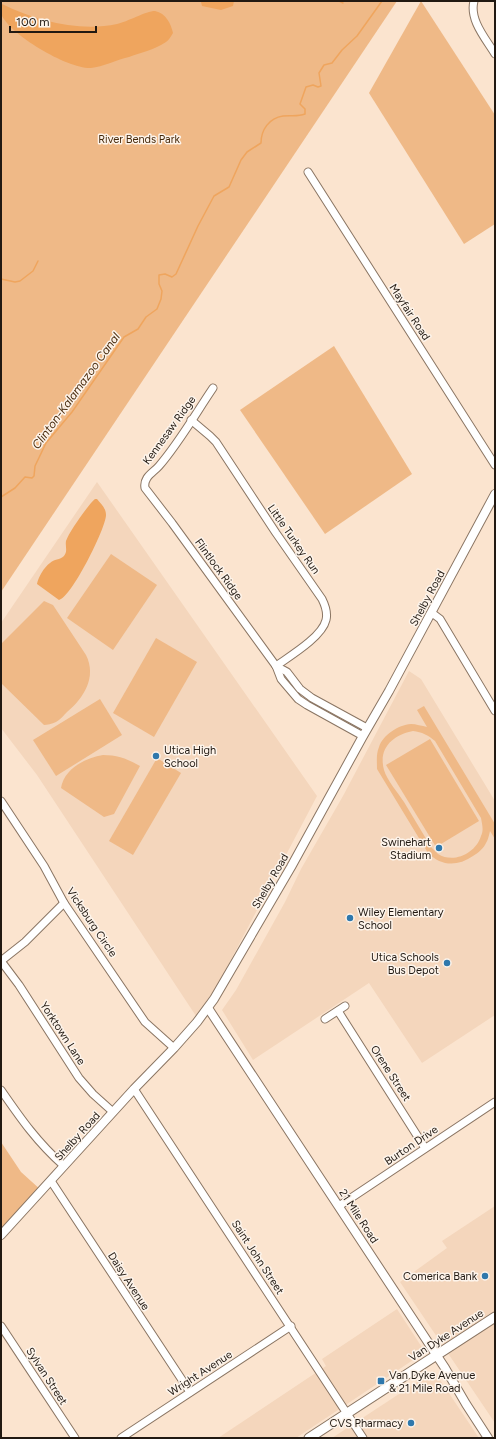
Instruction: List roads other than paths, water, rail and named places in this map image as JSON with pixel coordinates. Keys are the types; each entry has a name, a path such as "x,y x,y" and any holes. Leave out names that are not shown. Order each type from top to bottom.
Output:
{"main road":[{"name":"Van Dyke Avenue","path":"309,1438 495,1317"}],"street":[{"path":"474,1 473,10 475,20 495,54"},
{"name":"Mayfair Road","path":"308,172 495,465"},
{"name":"Kennesaw Ridge","path":"145,485 147,478 161,464 213,388"},
{"name":"Little Turkey Run","path":"191,420 216,442 326,607 326,620 321,630 299,650 276,666"},
{"name":"Flintlock Ridge","path":"145,485 148,493 172,523 276,666 281,679 293,695 310,708 365,732"},
{"name":"Shelby Road","path":"1,1235 134,1089 174,1048 208,1008 218,993 291,867 389,691 495,494"},
{"path":"432,612 440,619 495,711"},
{"name":"Flintlock Ridge","path":"276,666 287,672 300,689 365,732"},
{"path":"310,708 315,700"},
{"name":"Vicksburg Circle","path":"1,801 44,866 64,903 145,1022 174,1048"},
{"path":"1,961 25,942 64,903"},
{"name":"Yorktown Lane","path":"1,961 19,985 79,1078 93,1094 113,1112"},
{"path":"325,1019 345,1006"},
{"name":"21 Mile Road","path":"208,1008 437,1355 488,1438"},
{"name":"Orene Street","path":"338,1011 426,1148"},
{"name":"Saint John Street","path":"134,1089 291,1326 363,1438"},
{"path":"1,1090 26,1127 64,1166"},
{"name":"Burton Drive","path":"339,1206 495,1102"},
{"name":"Daisy Avenue","path":"51,1181 190,1392"},
{"name":"Sylvan Street","path":"1,1326 75,1438"},
{"name":"Wright Avenue","path":"121,1438 291,1326"}],"waterway":[{"path":"339,1 343,3"},
{"name":"Clinton-Kalamazoo Canal","path":"1,497 15,488 25,477 32,478 34,476 35,466 46,443 72,412 124,337 138,329 146,317 157,309 162,291 159,284 159,275 165,274 172,277 176,274 198,226 214,196 229,187 241,160 247,152 261,143 262,134 267,125 278,117 305,114 305,109 300,104 306,87 313,85 318,87 321,86 319,73 324,65 332,63 342,50 357,36 382,1"},
{"path":"1,279 15,282 20,281 33,271 38,261"}],"place":[{"name":"Utica High School","path":"156,756"},
{"name":"Swinehart Stadium","path":"439,848"},
{"name":"Wiley Elementary School","path":"350,918"},
{"name":"Utica Schools Bus Depot","path":"447,963"},
{"name":"Comerica Bank","path":"485,1276"},
{"name":"Van Dyke Avenue & 21 Mile Road","path":"381,1381"},
{"name":"CVS Pharmacy","path":"411,1423"}],"park label":[{"name":"River Bends Park","path":"139,139"}]}
